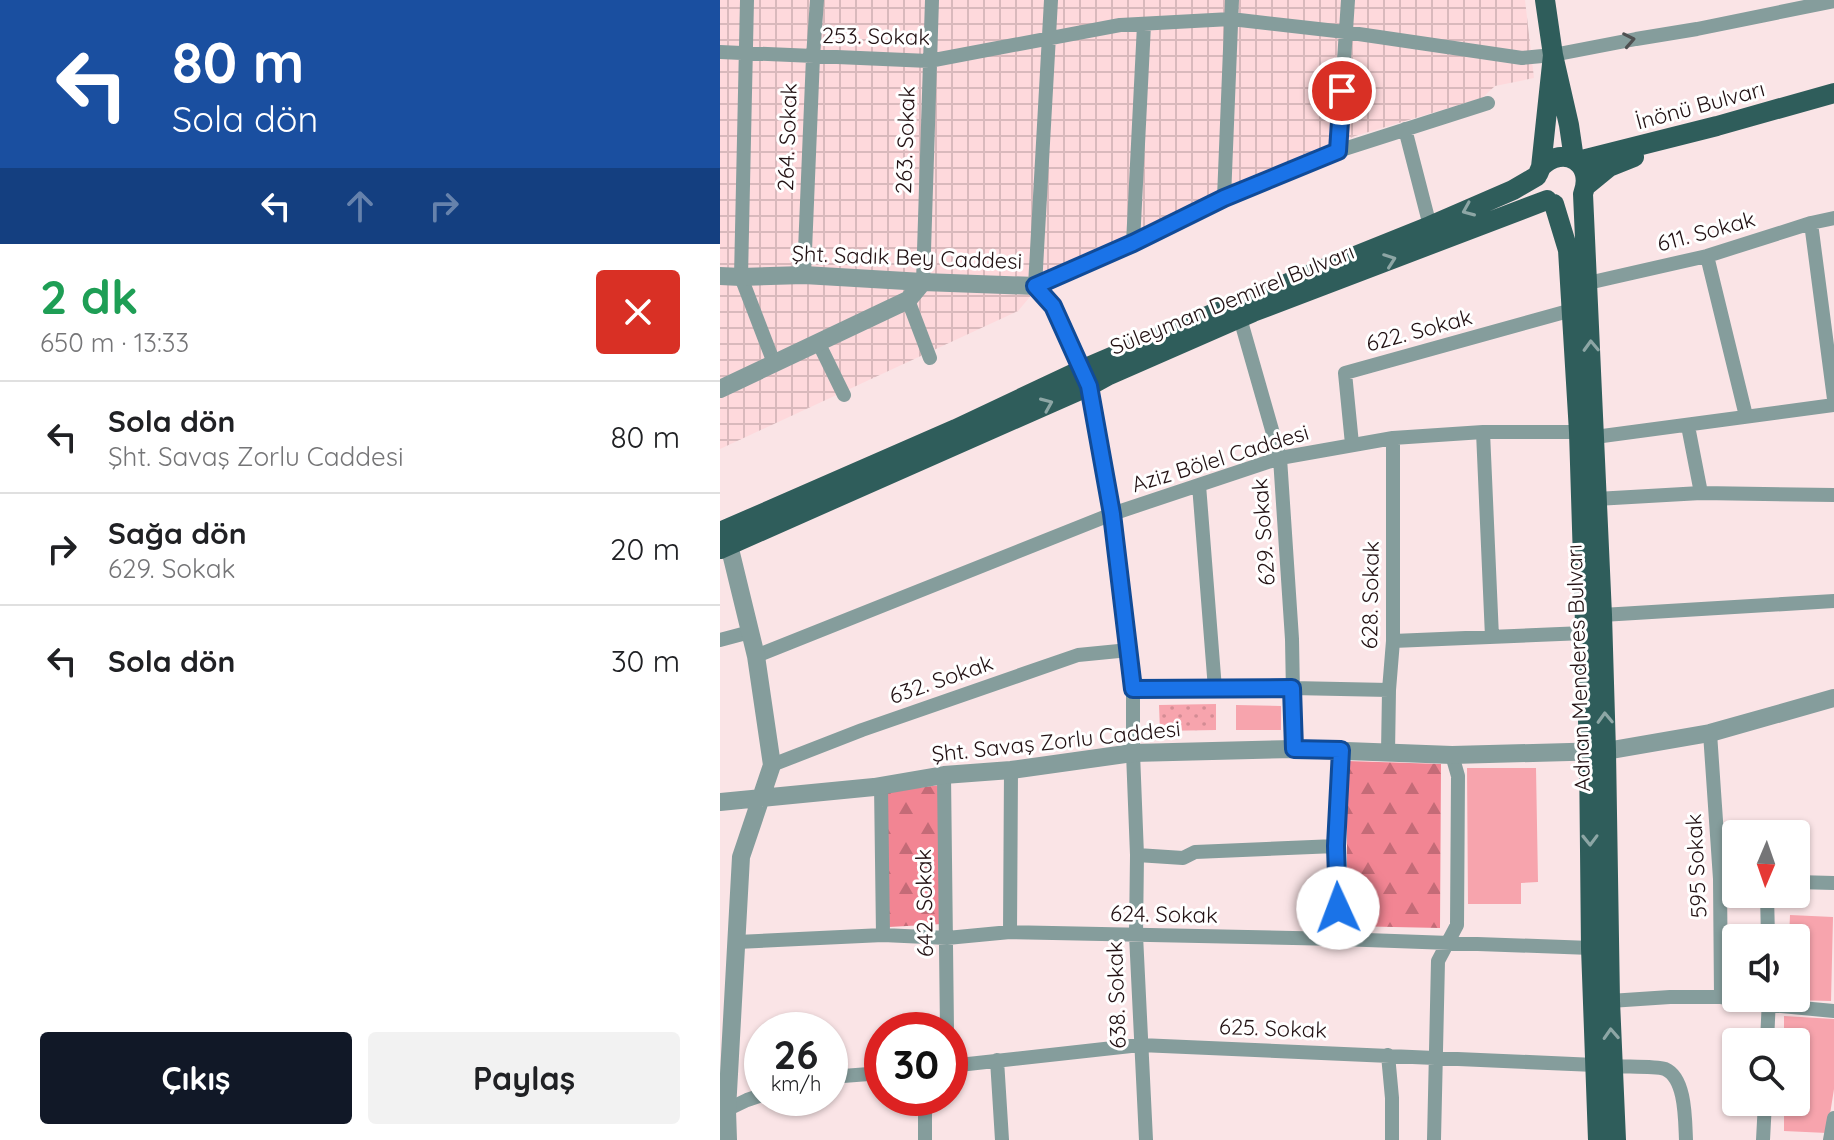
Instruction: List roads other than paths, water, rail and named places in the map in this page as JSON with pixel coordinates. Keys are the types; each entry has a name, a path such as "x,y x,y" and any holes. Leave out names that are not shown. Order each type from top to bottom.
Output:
{"main road":[{"path":"1545,0 1553,55"},
{"name":"Adnan Menderes Bulvarı","path":"1553,55 1576,160 1587,177 1584,633 1598,752 1610,1001 1598,1140"},
{"name":"Adnan Menderes Bulvarı","path":"1553,55 1537,185 1550,202 1568,250 1572,310 1596,499 1602,615 1591,948 1616,1140"},
{"name":"İnönü Bulvarı","path":"1576,160 1717,126 1834,93"},
{"name":"İnönü Bulvarı","path":"1585,190 1609,167 1633,158 1834,102"},
{"path":"1539,172 1548,160 1558,156 1576,160"},
{"name":"Süleyman Demirel Bulvarı","path":"722,540 922,459 1231,306 1513,190 1539,172"},
{"path":"1550,202 1562,206 1571,204 1585,190"},
{"name":"Süleyman Demirel Bulvarı","path":"1085,378 1109,375 1240,318 1550,202"}],"street":[{"path":"747,0 741,277 774,363"},
{"name":"264. Sokak","path":"804,275 817,0"},
{"name":"263. Sokak","path":"923,282 932,0"},
{"path":"1035,286 1051,0"},
{"path":"1224,198 1232,0"},
{"path":"1338,151 1348,0"},
{"name":"253. Sokak","path":"720,52 929,61 1120,25 1231,19 1522,58 1744,21 1834,1"},
{"path":"1133,243 1144,25"},
{"name":"Şht. Sadık Bey Caddesi","path":"720,276 804,275 1035,286 1224,198 1338,151 1488,103"},
{"path":"1405,129 1430,226"},
{"name":"611. Sokak","path":"1588,283 1707,256 1834,218"},
{"path":"1811,223 1834,402"},
{"path":"1707,256 1746,416"},
{"path":"720,389 908,300 923,282"},
{"name":"638. Sokak","path":"1035,286 1053,306 1085,378 1112,514 1133,689 1136,935 1146,1140"},
{"path":"908,300 930,358"},
{"name":"622. Sokak","path":"1352,444 1345,373 1572,310"},
{"name":"629. Sokak","path":"1240,318 1280,458 1291,624 1294,749"},
{"path":"819,344 844,395"},
{"name":"Aziz Bölel Caddesi","path":"756,656 1112,514 1280,458 1393,438 1483,432 1587,435 1688,426 1834,402"},
{"path":"1688,426 1701,493"},
{"path":"1483,432 1492,637"},
{"name":"628. Sokak","path":"1388,753 1393,641 1393,438"},
{"path":"1199,485 1215,689"},
{"path":"1596,499 1701,493 1834,495"},
{"path":"722,540 756,656 772,765 741,857 737,942 726,998 724,1111 728,1140"},
{"path":"1602,615 1834,601"},
{"path":"720,640 750,632"},
{"path":"1393,641 1584,633"},
{"name":"632. Sokak","path":"772,765 862,730 1078,655 1129,650"},
{"path":"1133,689 1389,690"},
{"name":"Şht. Savaş Zorlu Caddesi","path":"720,802 1011,770 1133,753 1294,749 1452,755 1598,752 1710,733 1834,698"},
{"name":"595 Sokak","path":"1710,733 1720,879 1721,997"},
{"path":"1339,939 1336,846 1341,750"},
{"path":"1434,1140 1438,961 1457,925 1458,776 1452,755"},
{"path":"1010,932 1011,770"},
{"name":"642. Sokak","path":"944,775 947,1012"},
{"path":"881,785 883,935"},
{"path":"1137,855 1183,858 1195,852 1336,846"},
{"path":"1810,882 1834,883"},
{"name":"624. Sokak","path":"737,942 883,935 947,938 1010,932 1591,948"},
{"path":"1610,1001 1721,997"},
{"path":"1810,1008 1834,1011"},
{"name":"625. Sokak","path":"968,1064 1140,1045 1664,1069 1677,1078 1686,1140"},
{"path":"1388,1055 1392,1140"},
{"path":"997,1060 1002,1140"},
{"path":"724,1111 744,1101"},
{"path":"925,1116 925,1140"},
{"path":"1763,1140 1764,1116"},
{"path":"1830,1140 1834,1118"}]}
